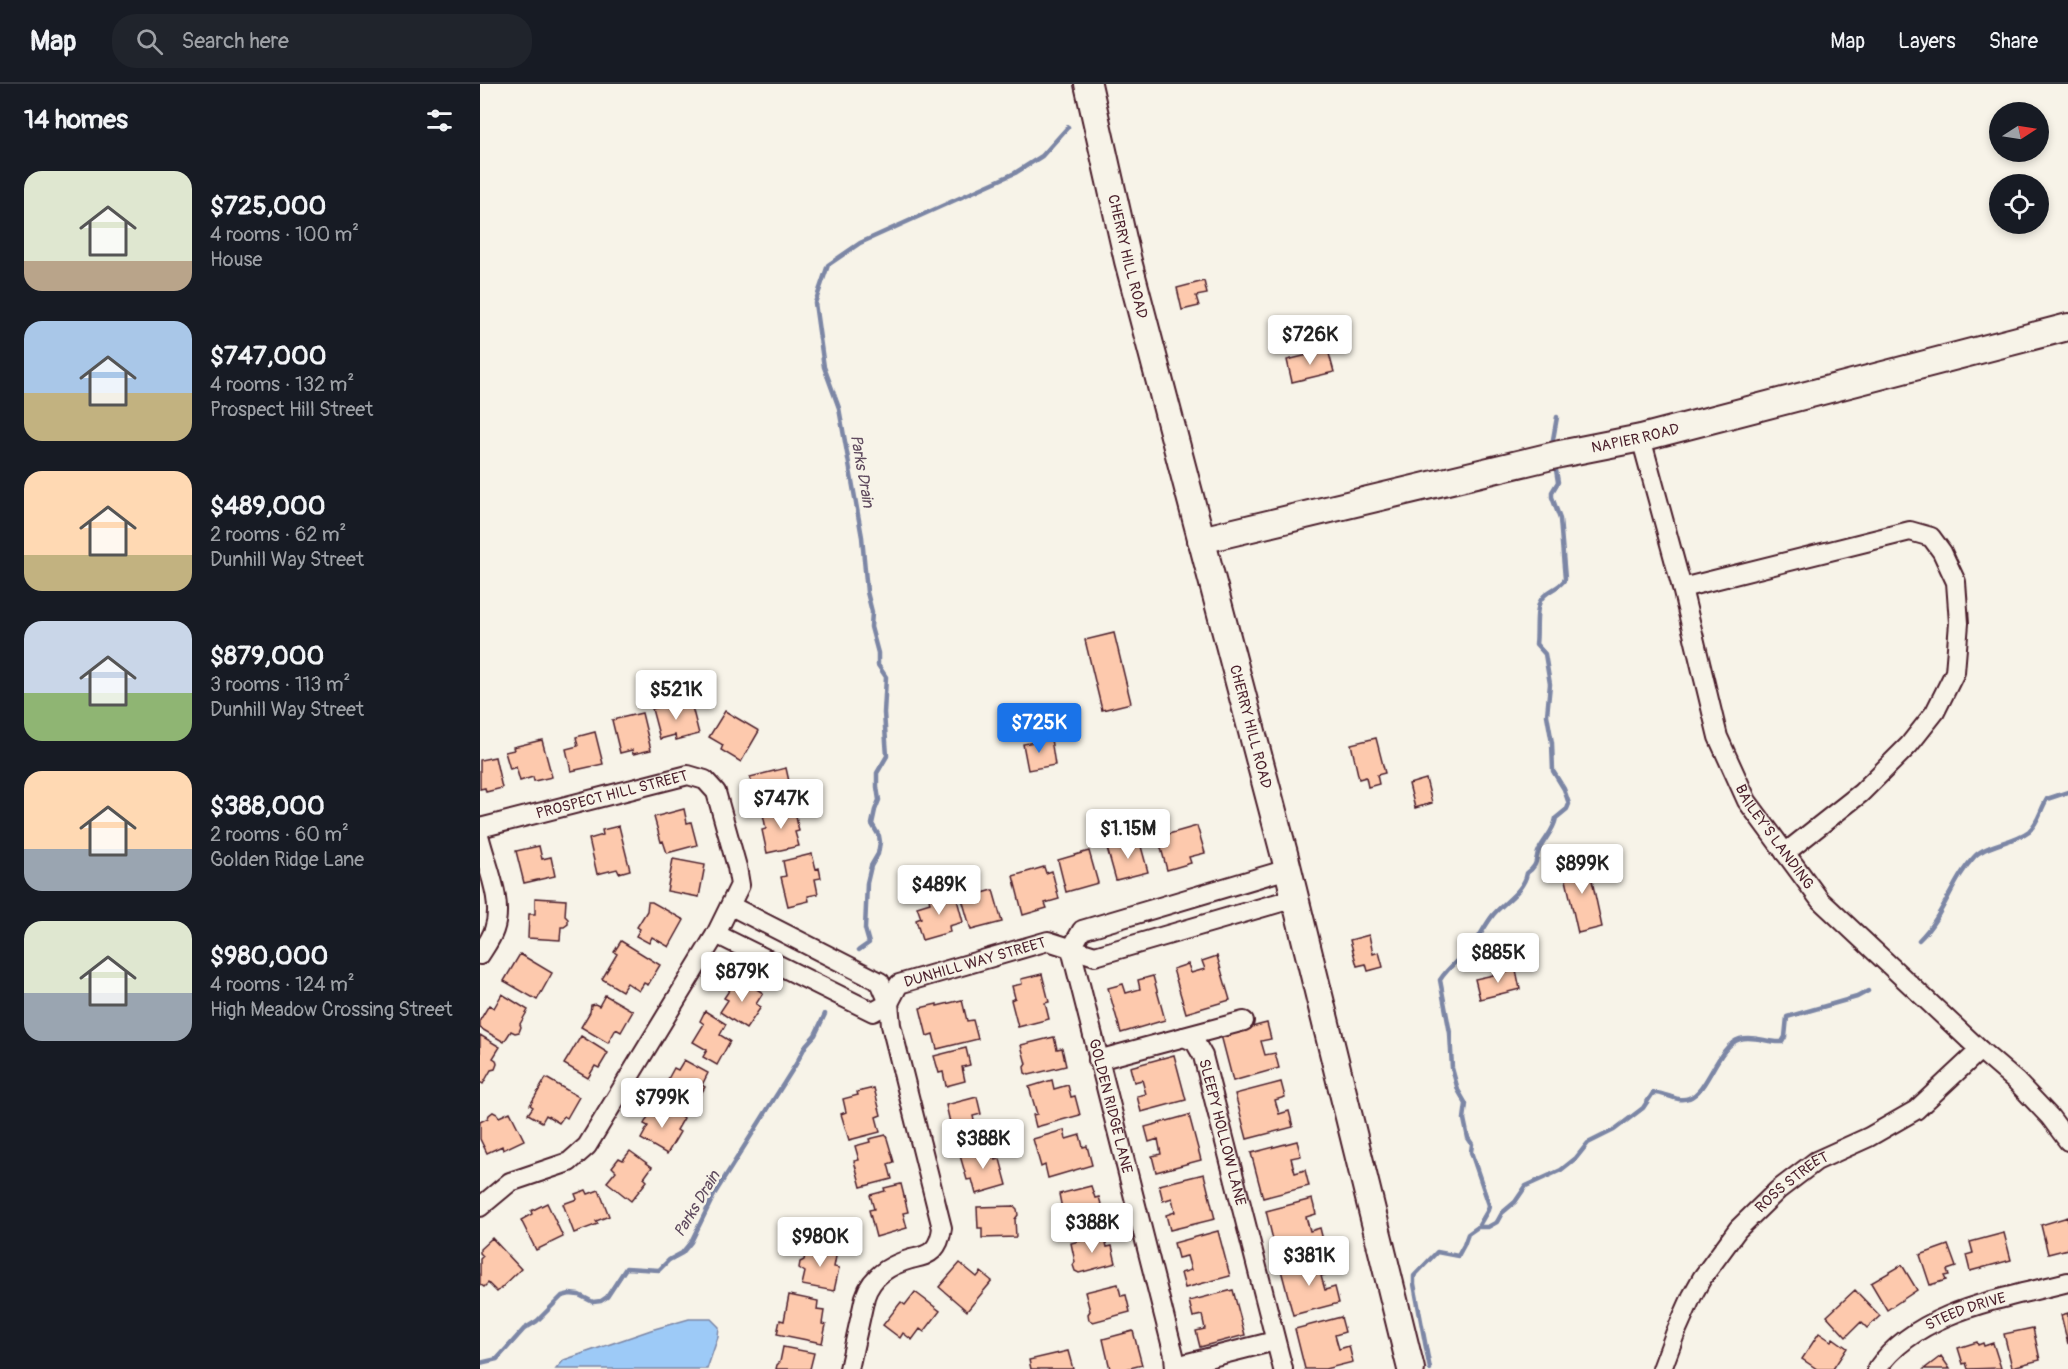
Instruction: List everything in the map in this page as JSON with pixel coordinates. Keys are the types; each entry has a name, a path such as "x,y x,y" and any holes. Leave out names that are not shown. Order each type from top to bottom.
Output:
{"street":[{"name":"CHERRY HILL ROAD","path":"1088,84 1128,261 1288,869 1411,1369"},
{"name":"NAPIER ROAD","path":"1201,540 1548,457 1641,438 2068,327"},
{"name":"BAILEY'S LANDING","path":"1641,438 1682,588 1718,737 1748,801 1820,900 2016,1081 2050,1117 2068,1141"},
{"path":"1682,588 1910,531 1931,537 1942,552 1956,582 1959,623 1955,672 1935,712 1909,745 1861,793 1785,853"},
{"name":"PROSPECT HILL STREET","path":"480,828 688,775 705,780 716,792 740,885 731,906"},
{"path":"480,839 495,897 497,918 493,932 480,955"},
{"path":"1071,949 1082,930 1288,869"},
{"name":"DUNHILL WAY STREET","path":"717,934 873,1012 889,1003 899,984 1048,941 1095,956 1295,898"},
{"path":"1167,904 1175,933"},
{"path":"480,1207 510,1182 569,1162 587,1146 717,934 731,906"},
{"name":"DUNHILL WAY STREET","path":"731,906 880,982 889,1003"},
{"name":"GOLDEN RIDGE LANE","path":"1071,949 1176,1367"},
{"path":"849,1369 869,1286 891,1266 922,1257 934,1250 942,1228 891,1025 889,1003"},
{"path":"1098,1060 1244,1021"},
{"name":"SLEEPY HOLLOW LANE","path":"1184,1037 1196,1042 1203,1056 1282,1369"},
{"name":"ROSS STREET","path":"1662,1369 1674,1334 1692,1296 1702,1278 1738,1229 1778,1190 1816,1161 1869,1137 1916,1110 1980,1050"},
{"name":"STEED DRIVE","path":"1877,1369 1909,1337 1930,1323 1964,1310 2068,1282"},
{"path":"1176,1367 1275,1341"}],"water":[{"path":"689,1319 711,1319 719,1327 707,1369 556,1369 564,1360"}],"building":[{"path":"1204,281 1207,294 1196,296 1199,306 1182,310 1177,288"},
{"path":"1328,350 1334,372 1292,382 1287,360"},
{"path":"1114,633 1131,703 1102,710 1085,640"},
{"path":"674,700 678,706 691,703 699,734 676,740 675,735 660,739 652,709 667,705"},
{"path":"725,711 759,731 741,762 721,750 723,745 709,737"},
{"path":"642,713 651,750 633,754 632,750 620,753 612,720"},
{"path":"595,732 603,764 571,771 566,749 578,746 576,737"},
{"path":"1376,738 1385,773 1377,775 1379,784 1368,787 1366,777 1359,779 1351,744"},
{"path":"1051,739 1055,765 1028,770 1023,744"},
{"path":"542,740 552,777 534,781 533,777 520,781 516,767 510,769 505,752 514,750 513,747"},
{"path":"495,757 502,788 486,792 485,788 480,789 480,760"},
{"path":"786,768 790,786 794,788 793,797 757,806 750,777"},
{"path":"1426,779 1432,803 1415,808 1409,784"},
{"path":"794,807 799,831 795,832 799,846 767,853 762,830 766,829 763,814"},
{"path":"684,809 687,823 691,822 697,845 667,853 663,841 661,842 654,817"},
{"path":"619,826 630,870 619,873 617,869 597,874 589,839 603,835 602,830"},
{"path":"1197,826 1205,853 1189,857 1191,863 1167,870 1158,837"},
{"path":"1139,839 1148,872 1116,880 1107,848"},
{"path":"539,846 542,859 551,857 555,876 524,883 516,851"},
{"path":"1089,851 1098,883 1066,892 1058,860"},
{"path":"812,854 821,878 815,879 818,894 808,896 809,901 788,906 781,877 786,876 783,861"},
{"path":"1587,857 1602,927 1578,933 1562,862"},
{"path":"673,859 705,865 699,897 667,891"},
{"path":"1044,867 1046,873 1052,871 1059,899 1045,903 1047,908 1023,915 1013,876"},
{"path":"993,890 1002,922 971,930 962,899"},
{"path":"955,892 963,922 949,926 950,932 922,940 916,920 921,918 917,907 930,903 932,896 936,895 941,901 944,899 943,895"},
{"path":"535,898 566,900 565,916 568,924 561,927 560,940 528,938 529,914 535,914"},
{"path":"648,902 684,920 669,947 652,937 649,943 636,936 640,929 637,927 647,911"},
{"path":"1369,935 1373,954 1379,952 1383,967 1368,971 1366,964 1357,966 1350,940"},
{"path":"621,941 660,965 648,985 644,983 639,991 627,983 622,991 602,979 617,954 614,952"},
{"path":"520,954 552,973 537,1000 504,981"},
{"path":"1217,956 1230,1000 1186,1013 1173,969 1188,964 1191,973 1205,969 1202,961"},
{"path":"1516,970 1520,989 1480,999 1475,979"},
{"path":"1042,974 1049,1002 1045,1003 1049,1019 1018,1027 1011,1000 1015,998 1012,986 1022,984 1021,979"},
{"path":"1153,976 1165,1020 1121,1033 1108,988 1123,984 1126,993 1140,989 1138,980"},
{"path":"738,977 763,993 756,1004 761,1007 746,1029 720,1012 728,1000 724,998"},
{"path":"502,994 528,1010 520,1024 519,1032 511,1031 504,1042 480,1028 480,1020 489,1005 494,1008"},
{"path":"605,995 633,1011 621,1032 616,1029 608,1043 581,1027 590,1012 591,1005 599,1006"},
{"path":"962,1000 967,1021 973,1020 978,1039 937,1049 933,1034 927,1036 920,1008"},
{"path":"705,1011 726,1024 720,1035 730,1041 717,1065 703,1057 707,1050 693,1042 704,1024 700,1021"},
{"path":"1267,1023 1271,1039 1261,1041 1265,1055 1275,1053 1279,1068 1233,1081 1221,1035"},
{"path":"480,1035 500,1047 493,1058 497,1064 495,1069 491,1070 483,1084 480,1082"},
{"path":"581,1036 608,1053 599,1068 595,1066 588,1078 564,1064"},
{"path":"1054,1037 1057,1049 1062,1048 1066,1066 1029,1075 1025,1073 1026,1064 1021,1045"},
{"path":"966,1048 970,1065 962,1067 965,1081 946,1086 943,1072 939,1073 934,1056"},
{"path":"1174,1055 1186,1100 1141,1112 1137,1096 1146,1094 1142,1080 1134,1082 1130,1067"},
{"path":"684,1060 708,1073 702,1085 705,1087 692,1109 666,1094 673,1081 668,1079 674,1068 678,1070"},
{"path":"546,1078 579,1097 567,1118 564,1116 559,1123 546,1115 542,1122 528,1114 533,1107 530,1105"},
{"path":"1052,1080 1054,1089 1068,1085 1071,1097 1075,1096 1080,1115 1036,1127 1033,1115 1037,1114 1029,1087"},
{"path":"1281,1082 1285,1097 1275,1100 1279,1114 1289,1111 1293,1127 1247,1139 1235,1094"},
{"path":"874,1088 881,1115 876,1117 880,1132 849,1140 841,1114 846,1112 843,1099 858,1095 857,1092"},
{"path":"977,1097 981,1114 973,1116 976,1130 953,1136 946,1105"},
{"path":"659,1104 684,1118 677,1130 680,1132 667,1154 641,1139 648,1126 644,1124"},
{"path":"493,1112 499,1117 510,1112 524,1140 503,1150 502,1146 487,1153 480,1139 480,1122"},
{"path":"1189,1115 1201,1160 1156,1172 1152,1156 1161,1154 1158,1139 1149,1142 1145,1127"},
{"path":"1064,1130 1066,1139 1080,1135 1083,1147 1087,1146 1092,1165 1048,1178 1045,1165 1041,1167 1033,1139"},
{"path":"886,1135 894,1162 888,1164 892,1179 861,1187 854,1161 859,1160 855,1146 870,1142 869,1139"},
{"path":"1297,1141 1301,1156 1291,1158 1295,1173 1305,1170 1309,1186 1263,1198 1251,1153"},
{"path":"992,1147 995,1160 1000,1159 1007,1185 976,1194 972,1179 967,1180 959,1152"},
{"path":"630,1151 652,1167 644,1178 647,1181 631,1201 607,1182 616,1171 612,1167 619,1158 623,1160"},
{"path":"1204,1174 1215,1219 1170,1230 1166,1215 1175,1212 1172,1198 1163,1201 1159,1185"},
{"path":"901,1184 908,1212 903,1213 907,1228 876,1237 869,1210 874,1209 870,1195 885,1191 884,1188"},
{"path":"1091,1186 1095,1198 1099,1197 1104,1215 1066,1224 1063,1222 1059,1194"},
{"path":"586,1190 588,1194 599,1190 609,1216 596,1221 598,1224 574,1233 563,1204 577,1199 575,1194"},
{"path":"1312,1199 1316,1214 1306,1217 1310,1231 1320,1228 1324,1244 1277,1256 1266,1211"},
{"path":"547,1203 563,1237 536,1250 521,1220 532,1214 531,1211"},
{"path":"1014,1206 1018,1215 1015,1219 1016,1237 982,1238 982,1228 978,1228 977,1207"},
{"path":"2068,1217 2068,1249 2048,1254 2041,1225"},
{"path":"1218,1231 1230,1276 1185,1288 1181,1273 1191,1270 1187,1256 1178,1258 1174,1243"},
{"path":"2004,1233 2011,1260 1970,1271 1966,1255 1973,1253 1970,1242"},
{"path":"1104,1235 1107,1247 1112,1246 1116,1263 1079,1273 1075,1271 1071,1243"},
{"path":"492,1238 521,1269 497,1292 488,1283 484,1287 480,1284 480,1259 483,1256 480,1249"},
{"path":"807,1245 837,1251 834,1267 839,1268 834,1291 802,1285 805,1272 799,1268 800,1262 804,1260"},
{"path":"1948,1245 1956,1267 1947,1270 1949,1275 1944,1276 1946,1280 1930,1285 1920,1255"},
{"path":"1327,1258 1331,1273 1321,1276 1325,1290 1335,1287 1339,1303 1293,1315 1281,1270"},
{"path":"960,1263 977,1277 981,1272 992,1281 967,1311 939,1287"},
{"path":"1902,1265 1917,1290 1887,1310 1871,1283"},
{"path":"1118,1284 1121,1296 1126,1295 1130,1312 1093,1322 1089,1320 1090,1311 1085,1292"},
{"path":"1233,1290 1245,1335 1200,1347 1196,1331 1205,1329 1202,1315 1193,1317 1189,1301"},
{"path":"1855,1290 1880,1316 1867,1328 1861,1322 1846,1337 1827,1316"},
{"path":"915,1292 940,1311 924,1332 920,1329 912,1340 903,1333 900,1338 883,1325 901,1302 905,1305"},
{"path":"789,1295 818,1301 817,1310 824,1311 822,1324 826,1325 822,1343 777,1334 780,1320 784,1321"},
{"path":"2068,1313 2068,1344 2061,1315"},
{"path":"1341,1317 1345,1332 1335,1335 1339,1349 1349,1346 1353,1362 1325,1369 1305,1369 1295,1329"},
{"path":"2033,1328 2040,1360 2012,1367 2004,1334"},
{"path":"1133,1331 1142,1365 1126,1369 1110,1369 1103,1339"},
{"path":"1819,1333 1831,1341 1833,1338 1847,1348 1833,1369 1817,1369 1802,1359"},
{"path":"1977,1342 1978,1345 1983,1343 1984,1346 1993,1343 2001,1368 1968,1369 1966,1363 1963,1364 1958,1348"},
{"path":"783,1347 814,1353 810,1369 776,1369"},
{"path":"1068,1351 1073,1369 1031,1369 1029,1360"},
{"path":"1941,1356 1950,1369 1924,1369"}],"waterway":[{"name":"Parks Drain","path":"859,950 869,943 865,929 867,883 880,842 872,824 879,800 877,773 887,756 884,713 886,677 878,665 878,653 871,627 872,612 867,592 862,537 839,408 824,367 815,303 828,265 860,243 1015,173 1042,156 1068,127"},
{"path":"1552,445 1557,417"},
{"path":"1478,1227 1489,1205 1471,1152 1472,1144 1468,1138 1464,1119 1466,1104 1458,1090 1452,1068 1450,1033 1440,980 1475,943 1493,915 1522,885 1527,873 1535,864 1538,852 1552,830 1556,818 1567,809 1569,804 1564,789 1553,771 1552,743 1547,715 1550,684 1545,654 1536,644 1537,612 1540,601 1565,579 1560,519 1552,497 1552,492 1558,482 1555,464"},
{"path":"1919,940 1928,931 1960,876 1975,856 2029,831 2047,799 2068,792"},
{"path":"1430,1369 1414,1276 1437,1252 1458,1256 1468,1234 1478,1227 1488,1227 1497,1222 1526,1186 1561,1170 1576,1158 1588,1143 1614,1130 1643,1108 1653,1093 1680,1099 1696,1094 1732,1043 1745,1038 1782,1042 1785,1037 1787,1017 1857,997 1868,991"},
{"name":"Parks Drain","path":"480,1363 497,1359 524,1329 537,1321 562,1296 579,1295 593,1302 601,1301 607,1297 626,1268 659,1270 669,1260 682,1253 691,1242 715,1193 806,1045 815,1035 825,1014"}]}
